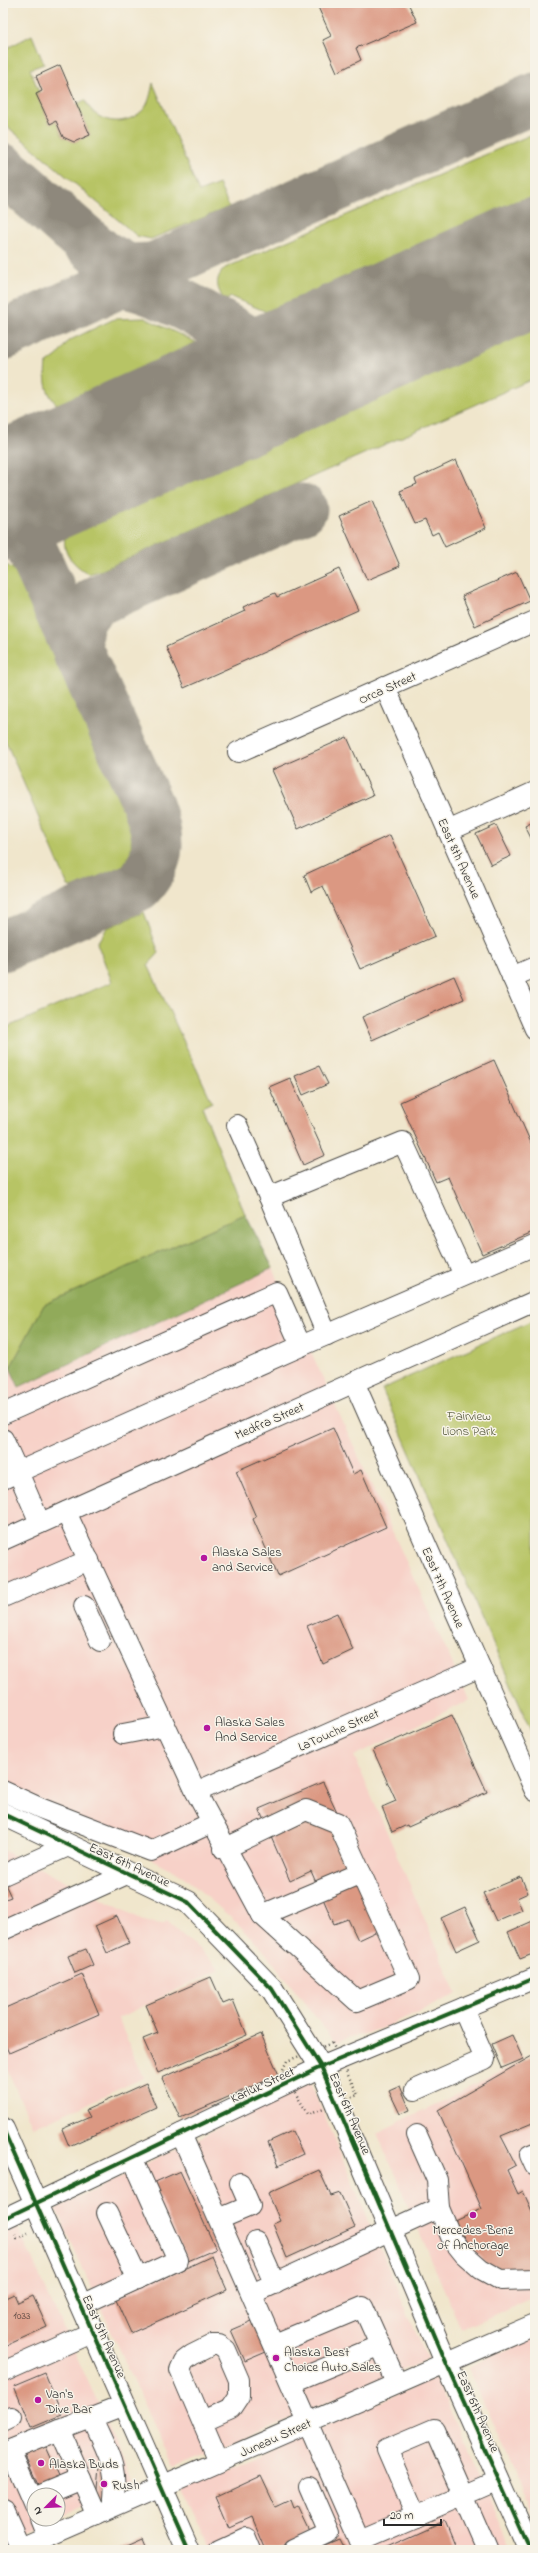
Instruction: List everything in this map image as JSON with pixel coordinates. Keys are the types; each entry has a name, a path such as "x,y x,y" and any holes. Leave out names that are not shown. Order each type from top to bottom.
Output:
{"highway":[{"name":"East 6th Avenue","path":"3,1814 188,1902 272,1989 321,2067 446,2362 530,2550"},
{"name":"East 5th Avenue","path":"3,2129 189,2550"}],"street":[{"name":"Orca Street","path":"238,752 535,620"},
{"name":"East 8th Avenue","path":"385,687 535,1029"},
{"path":"448,831 535,792"},
{"path":"512,977 535,967"},
{"path":"237,1125 327,1334"},
{"path":"269,1197 403,1142 464,1275"},
{"path":"11,1476 327,1334 535,1245"},
{"path":"3,1414 277,1292 301,1346"},
{"name":"Medfra Street","path":"3,1540 535,1301"},
{"name":"East 7th Avenue","path":"354,1382 535,1791"},
{"path":"3,1439 11,1476 40,1523"},
{"path":"66,1512 211,1823 224,1848 262,1915 357,2001 409,1979 338,1823 306,1810 224,1848"},
{"path":"3,1597 89,1560"},
{"path":"84,1606 100,1641"},
{"name":"LaTouche Street","path":"196,1792 480,1667"},
{"path":"123,1734 165,1726"},
{"path":"3,1791 40,1808 151,1850 211,1823"},
{"path":"3,1875 68,1846"},
{"path":"262,1915 361,1873"},
{"path":"3,1930 127,1874"},
{"name":"Karluk Street","path":"3,2219 321,2067 535,1978"},
{"path":"415,2090 485,2058 463,2008"},
{"path":"181,2134 292,2382 362,2545 416,2516 499,2480"},
{"path":"417,2135 437,2180 439,2208 452,2239 480,2269 501,2280 535,2278"},
{"path":"535,2153 530,2155 535,2166"},
{"path":"81,2305 178,2260 132,2157"},
{"path":"219,2219 250,2206 240,2183"},
{"path":"252,2294 439,2208"},
{"path":"107,2213 138,2279"},
{"path":"256,2241 274,2284"},
{"path":"275,2344 363,2307 397,2383"},
{"name":"Juneau Street","path":"19,2549 43,2528 105,2511 535,2324"},
{"path":"3,2372 93,2332"},
{"path":"292,2382 381,2345"},
{"path":"29,2487 10,2450 124,2405"},
{"path":"92,2418 114,2468 116,2484 105,2511"},
{"path":"202,2421 219,2461"},
{"path":"416,2516 388,2449 434,2429 487,2550"},
{"path":"60,2430 81,2478 105,2511"},
{"path":"61,2487 81,2478"},
{"path":"293,2550 329,2533 309,2487"},
{"path":"3,2510 19,2549"},
{"path":"219,2550 245,2538 250,2550"}],"shaded area":[{"name":"Alaska Sales and Service","path":"273,1268 469,1700 354,1756 457,1994 376,2031 335,2042 265,1952 237,1923 183,1876 146,1856 3,1797 3,1352 19,1387"},
{"path":"3,1850 147,1922 163,1924 167,1921 220,1969 118,2018 143,2078 33,2128 3,2060"},
{"name":"Mercedes-Benz of Anchorage","path":"535,2055 535,2297 461,2329 377,2133"},
{"path":"310,2082 427,2359 174,2469 56,2209"},
{"path":"12,2215 134,2482 66,2513 66,2487 26,2487 26,2527 35,2527 22,2533 3,2493 3,2219"},
{"path":"535,2337 535,2521 468,2367"},
{"path":"435,2378 514,2550 207,2550 179,2489"}],"green space":[{"path":"32,35 44,64 30,69 39,92 36,94 50,124 56,121 63,137 74,142 90,135 77,104 85,100 95,114 102,118 118,121 126,120 142,111 149,98 153,83 199,192 219,184 229,207 151,239 137,236 3,123 3,50"},
{"path":"535,133 535,217 308,313 274,315 231,297 225,301 218,288 219,276 225,268"},
{"path":"535,310 535,378 102,570 89,574 73,562 68,555 65,548 66,532 71,524 81,514 100,503"},
{"path":"145,318 206,347 205,359 106,407 88,413 69,413 62,409 52,399 47,387 45,372 46,364 58,355 68,341 114,319"},
{"path":"3,563 15,570 132,822 131,852 123,866 81,889 68,886 3,735"},
{"path":"144,912 159,953 148,965 212,1102 202,1107 245,1214 44,1305 10,1368 3,1352 3,1029 112,982 97,943 107,928"},
{"path":"245,1214 273,1268 19,1387 10,1368 44,1305"},
{"name":"Fairview Lions Park","path":"535,1319 535,1740 382,1389"}],"building":[{"path":"327,3 408,3 417,22 356,48 361,60 337,72 323,40 331,36 318,7"},
{"path":"60,65 90,135 74,142 63,137 56,121 50,124 36,94 42,91 36,76"},
{"path":"456,460 486,528 445,547 438,532 432,535 425,520 415,524 400,491 417,484 415,479"},
{"path":"372,501 400,566 367,580 339,516"},
{"path":"339,569 358,610 184,688 166,647 245,611 243,607 275,593 277,597"},
{"path":"517,572 530,601 475,626 462,596"},
{"path":"347,737 373,795 298,829 272,770"},
{"path":"535,821 535,846 525,826"},
{"path":"496,825 511,856 491,865 476,834"},
{"path":"390,835 435,936 360,969 323,886 311,892 304,875"},
{"path":"454,976 464,999 372,1040 362,1017"},
{"path":"494,1060 535,1152 535,1231 482,1254 448,1177 436,1182 400,1102"},
{"path":"319,1066 328,1084 303,1095 295,1076"},
{"path":"290,1078 325,1155 303,1165 269,1087"},
{"path":"333,1428 353,1474 361,1470 386,1527 278,1576 253,1519 256,1517 236,1471"},
{"path":"337,1613 353,1650 323,1664 307,1626"},
{"path":"452,1715 487,1792 408,1827 407,1825 392,1832 382,1807 396,1801 373,1750"},
{"path":"323,1782 390,1925 358,1940 348,1919 334,1924 311,1871 290,1881 259,1809"},
{"path":"521,1877 528,1893 517,1898 522,1910 496,1921 483,1893"},
{"path":"5,1884 11,1897 3,1900 3,1885"},
{"path":"465,1907 480,1940 456,1951 441,1918"},
{"path":"117,1916 129,1943 107,1953 95,1926"},
{"path":"535,1920 535,1953 520,1959 508,1932"},
{"path":"86,1949 93,1965 75,1973 68,1956"},
{"path":"82,1974 99,2014 9,2053 3,2041 3,2009"},
{"path":"211,1977 223,2004 233,2000 247,2035 158,2073 143,2039 158,2033 146,2005"},
{"path":"261,2034 279,2075 180,2118 162,2078"},
{"path":"512,2035 523,2059 502,2068 492,2044"},
{"path":"532,2056 535,2062 535,2122 501,2136 516,2165 507,2170 518,2194 523,2191 535,2218 535,2275 507,2272 486,2263 471,2248 463,2234 458,2236 453,2222 482,2209 438,2110"},
{"path":"146,2083 156,2107 69,2146 62,2129 90,2117 86,2110"},
{"path":"400,2086 410,2110 400,2114 389,2091"},
{"path":"292,2131 303,2154 278,2166 268,2142"},
{"path":"319,2170 331,2196 340,2193 355,2227 287,2258 273,2224 280,2221 268,2193"},
{"path":"180,2171 216,2249 188,2261 153,2183"},
{"path":"212,2256 227,2290 131,2333 116,2300"},
{"path":"14,2294 18,2303 33,2296 47,2327 3,2347 3,2299"},
{"path":"252,2321 266,2352 245,2361 231,2330"},
{"name":"Van's Dive Bar","path":"45,2373 62,2415 31,2428 14,2386"},
{"name":"Alaska Buds","path":"43,2440 60,2478 39,2487 22,2449"},
{"name":"Rush","path":"99,2466 111,2468 108,2500 96,2499"},
{"path":"261,2476 276,2508 291,2501 294,2509 298,2507 310,2532 282,2550 265,2550 251,2517 229,2527 216,2497"},
{"path":"444,2521 456,2550 379,2550"},
{"path":"143,2538 148,2550 116,2550"},
{"path":"341,2540 346,2550 317,2550"}],"taxiway":[{"path":"3,335 535,98"},
{"path":"3,169 102,255 128,269 151,268"},
{"path":"118,283 134,285 172,300 274,354 295,357 324,355"},
{"path":"3,486 148,805 157,838 157,847 152,866 138,886 3,946"},
{"path":"78,653 77,637 79,623 86,611 98,600 302,509"}],"runway":[{"path":"3,497 535,261"}],"cycle path":[{"path":"3,1814 188,1902 272,1989 321,2067 446,2362 530,2550"},
{"path":"3,2219 321,2067 535,1978"},
{"path":"3,2129 189,2550"}],"place":[{"name":"Alaska Sales and Service","path":"204,1558"},
{"name":"Alaska Sales And Service","path":"207,1728"},
{"name":"Mercedes-Benz of Anchorage","path":"473,2215"},
{"name":"Alaska Best Choice Auto Sales","path":"276,2358"},
{"name":"Van's Dive Bar","path":"38,2400"},
{"name":"Alaska Buds","path":"41,2463"},
{"name":"Rush","path":"104,2484"}]}
